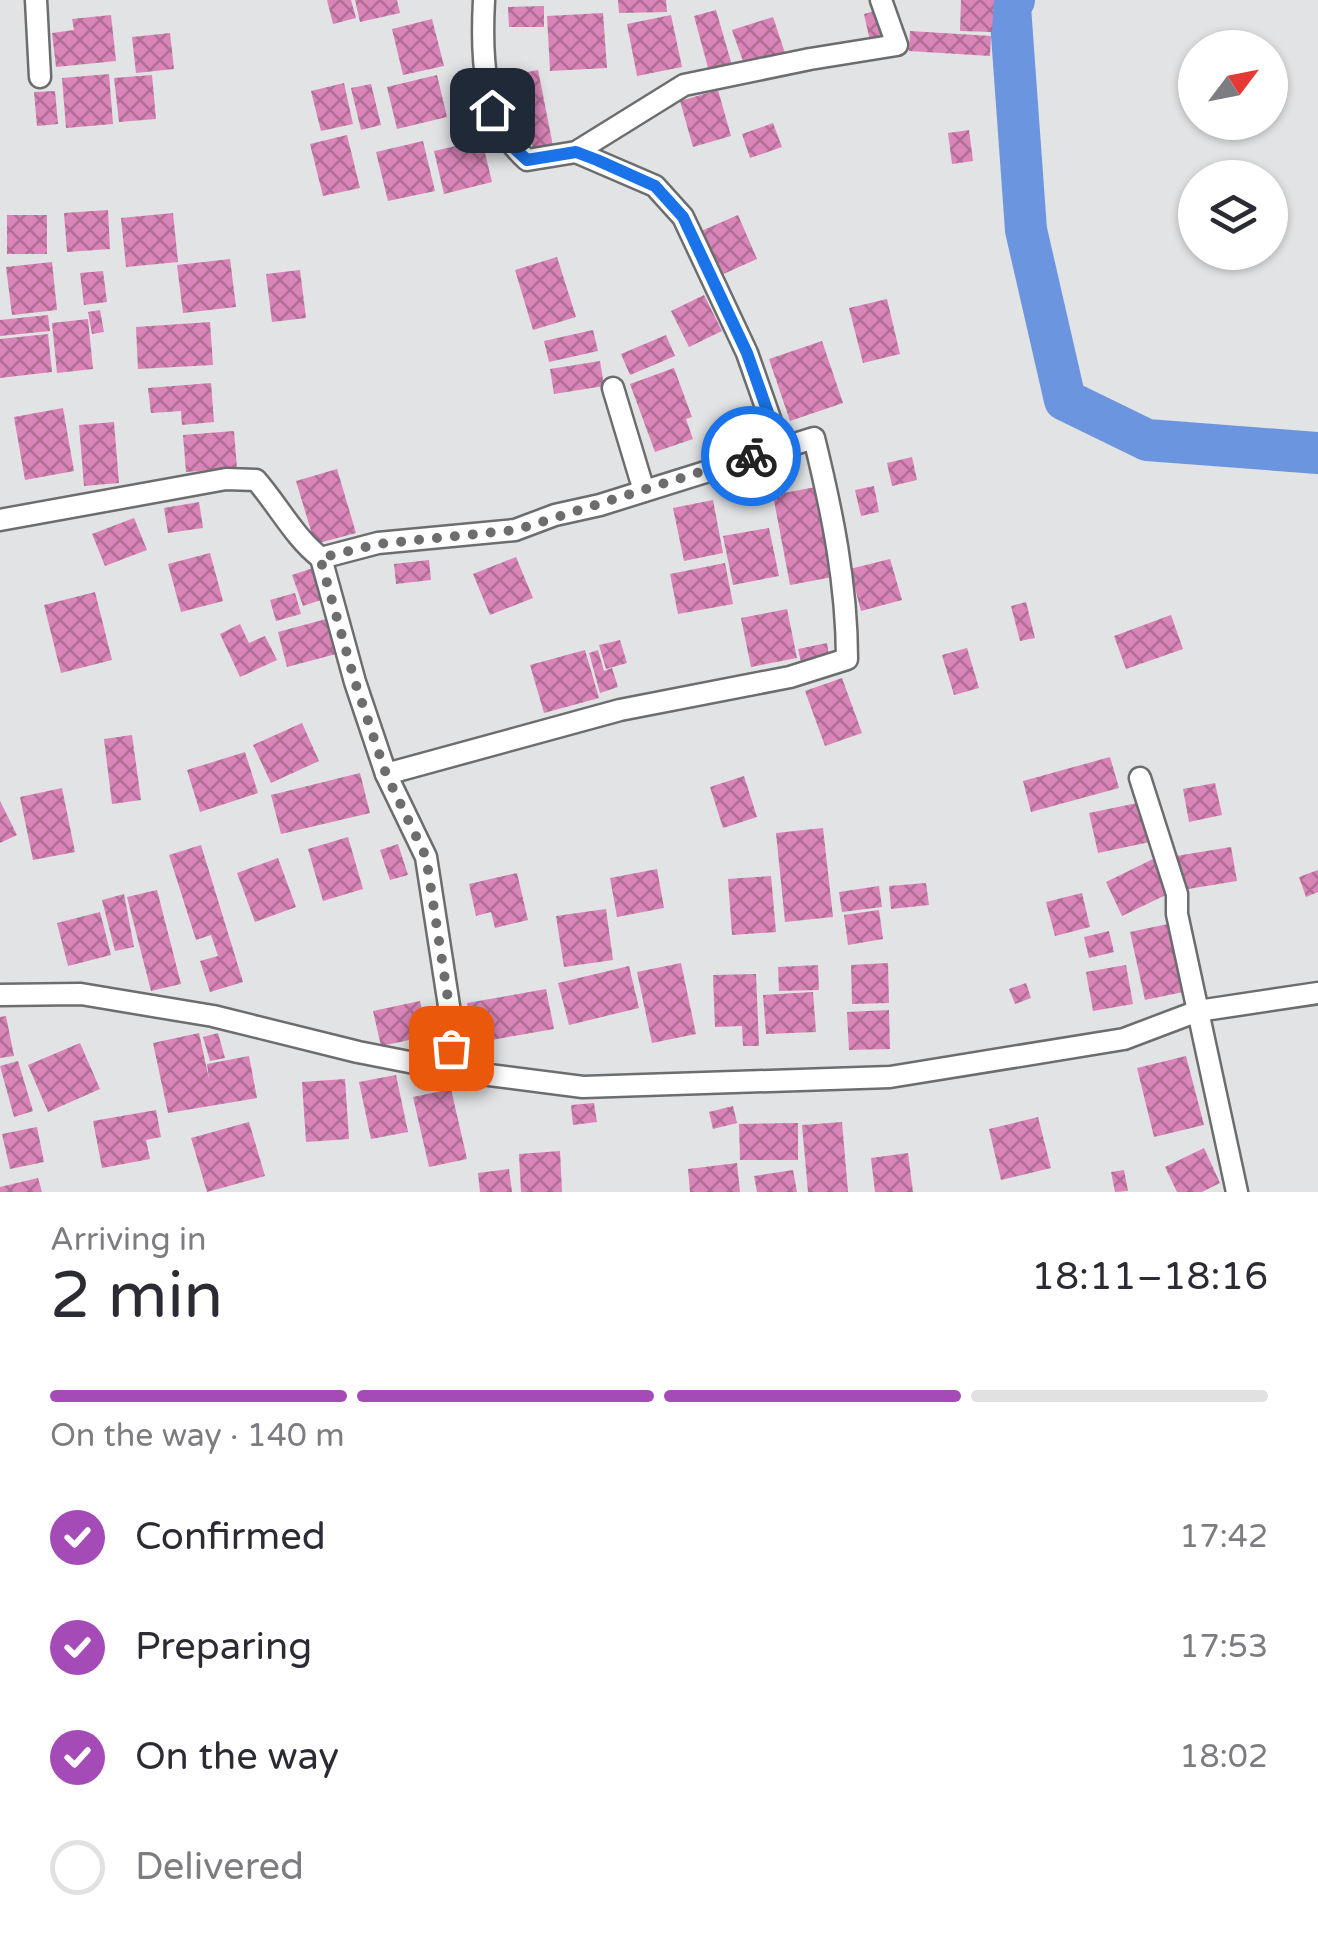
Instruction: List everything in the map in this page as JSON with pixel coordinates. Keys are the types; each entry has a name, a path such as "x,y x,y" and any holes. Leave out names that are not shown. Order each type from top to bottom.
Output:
{"street":[{"path":"36,0 40,77"},
{"path":"484,0 481,49 492,110 514,148 527,160 576,152 684,85 897,45 881,0"},
{"path":"576,152 655,186 683,217 747,353 780,447"},
{"path":"613,388 644,491"},
{"path":"320,558 378,544 516,530 814,438 834,522 847,623 847,659 790,677 551,727 386,774"},
{"path":"0,520 203,481 256,480 306,546 320,558 386,774 426,857 452,1025 450,1070"},
{"path":"1140,778 1177,894 1237,1192"},
{"path":"0,995 81,994 214,1016 450,1070 583,1088 890,1078 1124,1039 1198,1011 1318,993"}],"building":[{"path":"327,0 351,0 356,18 333,24"},
{"path":"355,0 397,0 400,13 360,22"},
{"path":"618,0 666,0 667,12 619,13"},
{"path":"961,0 994,0 992,32 960,31"},
{"path":"544,6 544,27 509,27 508,7"},
{"path":"716,10 733,69 710,75 694,16"},
{"path":"879,10 886,37 870,41 864,14"},
{"path":"603,13 607,68 550,71 547,16"},
{"path":"111,15 116,61 56,67 52,33 74,30 72,19"},
{"path":"671,15 682,67 637,76 627,24"},
{"path":"773,17 785,53 745,67 732,30"},
{"path":"432,19 444,66 403,75 392,29"},
{"path":"910,31 991,36 990,56 909,51"},
{"path":"170,33 174,69 136,73 132,37"},
{"path":"538,70 553,146 533,150 518,74"},
{"path":"109,74 113,124 66,128 62,78"},
{"path":"152,75 156,119 119,122 114,78"},
{"path":"437,75 447,117 397,129 387,87"},
{"path":"344,83 353,124 321,131 311,91"},
{"path":"371,84 381,125 361,130 351,88"},
{"path":"718,90 731,136 693,147 680,101"},
{"path":"55,91 58,124 37,126 34,92"},
{"path":"773,123 782,147 750,158 742,134"},
{"path":"969,130 973,161 952,164 948,133"},
{"path":"347,135 360,188 323,196 310,144"},
{"path":"482,140 492,182 444,194 434,151"},
{"path":"423,141 435,191 388,201 376,152"},
{"path":"108,210 110,249 67,252 64,213"},
{"path":"173,213 178,262 126,267 121,218"},
{"path":"7,215 47,215 47,254 7,254"},
{"path":"738,215 757,259 719,276 699,232"},
{"path":"557,257 576,317 533,330 515,270"},
{"path":"230,259 236,307 183,313 177,265"},
{"path":"52,262 57,310 12,315 6,267"},
{"path":"300,270 306,318 272,322 266,274"},
{"path":"103,271 107,302 84,305 80,273"},
{"path":"704,295 722,331 689,347 671,311"},
{"path":"887,299 900,354 863,363 849,308"},
{"path":"100,310 104,332 92,334 88,312"},
{"path":"48,315 50,331 0,336 0,320"},
{"path":"88,319 93,369 57,373 52,323"},
{"path":"210,322 213,365 138,369 136,327"},
{"path":"593,330 598,351 549,362 544,341"},
{"path":"48,334 52,372 0,378 0,339"},
{"path":"666,335 675,356 630,375 621,354"},
{"path":"822,341 843,403 790,421 769,359"},
{"path":"600,361 604,386 554,394 550,369"},
{"path":"674,368 692,417 686,419 693,439 655,452 630,384"},
{"path":"211,383 214,422 182,425 181,411 151,413 148,388"},
{"path":"63,408 74,471 25,480 14,417"},
{"path":"114,422 119,483 84,486 79,425"},
{"path":"752,430 759,446 726,459 719,444"},
{"path":"234,431 237,468 186,472 183,435"},
{"path":"912,457 917,480 892,486 887,463"},
{"path":"337,469 356,533 315,544 296,481"},
{"path":"874,486 879,512 861,516 855,490"},
{"path":"816,487 833,577 790,585 773,495"},
{"path":"713,500 723,553 684,561 673,508"},
{"path":"199,502 203,528 168,533 164,508"},
{"path":"134,518 147,550 105,566 92,534"},
{"path":"769,528 779,576 733,585 723,536"},
{"path":"210,553 223,601 181,612 168,564"},
{"path":"516,557 533,598 490,615 473,574"},
{"path":"890,559 902,600 861,611 850,569"},
{"path":"429,560 431,580 396,584 394,564"},
{"path":"725,563 733,604 678,614 670,574"},
{"path":"316,567 327,598 303,606 292,575"},
{"path":"95,592 112,660 61,673 44,605"},
{"path":"295,593 301,614 276,621 270,600"},
{"path":"1026,602 1035,638 1020,641 1011,606"},
{"path":"787,609 797,658 751,667 741,618"},
{"path":"1171,615 1183,649 1126,669 1114,636"},
{"path":"326,619 336,654 287,667 278,632"},
{"path":"240,624 249,643 265,636 277,660 240,677 220,634"},
{"path":"620,640 627,663 606,669 599,645"},
{"path":"827,643 829,656 801,662 798,649"},
{"path":"967,648 979,688 954,695 942,655"},
{"path":"585,650 599,698 544,713 530,665"},
{"path":"598,650 604,671 612,668 618,687 600,693 589,653"},
{"path":"842,678 862,733 825,746 805,691"},
{"path":"302,723 319,761 271,783 253,745"},
{"path":"132,735 141,800 112,804 104,739"},
{"path":"245,752 258,793 200,812 187,770"},
{"path":"1110,757 1119,788 1031,812 1023,781"},
{"path":"360,773 370,813 281,834 271,795"},
{"path":"744,776 757,817 723,828 710,787"},
{"path":"1215,783 1222,815 1189,822 1183,789"},
{"path":"62,788 75,852 33,860 20,797"},
{"path":"0,801 17,835 0,843"},
{"path":"1142,802 1150,842 1098,853 1089,813"},
{"path":"823,828 833,917 785,922 776,833"},
{"path":"348,837 363,889 323,901 308,849"},
{"path":"398,844 408,875 390,880 380,850"},
{"path":"201,845 243,982 210,992 200,961 218,956 211,935 196,940 169,855"},
{"path":"1231,847 1237,881 1182,890 1176,856"},
{"path":"278,858 296,907 255,922 237,873"},
{"path":"1153,859 1170,893 1122,916 1106,882"},
{"path":"657,869 664,908 617,917 610,878"},
{"path":"1318,870 1318,892 1306,897 1299,877"},
{"path":"517,873 528,920 495,928 491,912 476,916 469,884"},
{"path":"771,876 776,932 732,935 728,879"},
{"path":"926,883 929,905 891,909 889,886"},
{"path":"879,886 882,907 842,912 839,892"},
{"path":"157,890 181,984 151,991 127,897"},
{"path":"1082,893 1090,927 1055,936 1046,902"},
{"path":"124,894 134,947 115,951 102,900"},
{"path":"606,909 613,960 564,967 556,916"},
{"path":"879,910 883,939 848,945 844,915"},
{"path":"100,912 111,955 68,966 57,923"},
{"path":"1173,923 1188,991 1145,1000 1130,932"},
{"path":"1109,931 1114,952 1089,958 1084,937"},
{"path":"681,963 696,1034 652,1043 637,972"},
{"path":"888,963 889,1003 852,1004 851,965"},
{"path":"818,965 819,990 779,991 778,967"},
{"path":"1126,965 1133,1004 1093,1011 1086,972"},
{"path":"629,966 639,1008 569,1025 558,983"},
{"path":"756,974 759,1046 743,1046 742,1026 715,1027 713,975"},
{"path":"1026,983 1031,998 1015,1004 1009,989"},
{"path":"546,989 554,1029 474,1043 467,1003"},
{"path":"813,992 816,1032 766,1034 763,995"},
{"path":"420,1001 428,1036 381,1046 373,1011"},
{"path":"889,1010 890,1049 849,1050 847,1012"},
{"path":"6,1016 14,1056 0,1058 0,1017"},
{"path":"199,1033 209,1079 207,1064 249,1056 257,1098 168,1113 153,1043"},
{"path":"218,1033 225,1058 210,1061 203,1037"},
{"path":"80,1043 100,1089 48,1112 28,1065"},
{"path":"1186,1056 1204,1125 1154,1137 1137,1068"},
{"path":"18,1061 33,1111 14,1117 0,1066"},
{"path":"396,1075 408,1132 371,1139 359,1082"},
{"path":"345,1079 349,1139 306,1142 302,1082"},
{"path":"451,1089 467,1159 429,1167 413,1097"},
{"path":"594,1103 597,1122 573,1125 571,1105"},
{"path":"733,1106 737,1123 713,1129 709,1112"},
{"path":"156,1110 161,1137 146,1140 150,1159 102,1168 93,1121"},
{"path":"1038,1117 1051,1168 1001,1180 989,1129"},
{"path":"249,1122 265,1176 207,1192 191,1138"},
{"path":"842,1122 848,1192 808,1192 802,1125"},
{"path":"798,1123 798,1160 740,1160 739,1124"},
{"path":"37,1127 44,1162 10,1169 2,1134"},
{"path":"1204,1148 1220,1183 1202,1192 1177,1192 1165,1167"},
{"path":"560,1151 562,1192 521,1192 519,1154"},
{"path":"908,1153 913,1192 875,1192 871,1158"},
{"path":"737,1163 740,1192 690,1192 688,1169"},
{"path":"509,1169 512,1192 480,1192 478,1173"},
{"path":"793,1170 797,1192 757,1192 754,1176"},
{"path":"1124,1170 1128,1191 1115,1192 1111,1172"},
{"path":"38,1178 42,1192 0,1192 0,1187"}],"waterway":[{"path":"1014,0 1010,7 1026,230 1065,400 1147,440 1318,453"}],"way so far":[{"path":"451,1048 452,1025 426,857 386,774 320,558 378,544 516,530 751,456"}],"route":[{"path":"492,110 514,148 527,160 576,152 655,186 683,217 747,353 780,447 751,456"}]}
